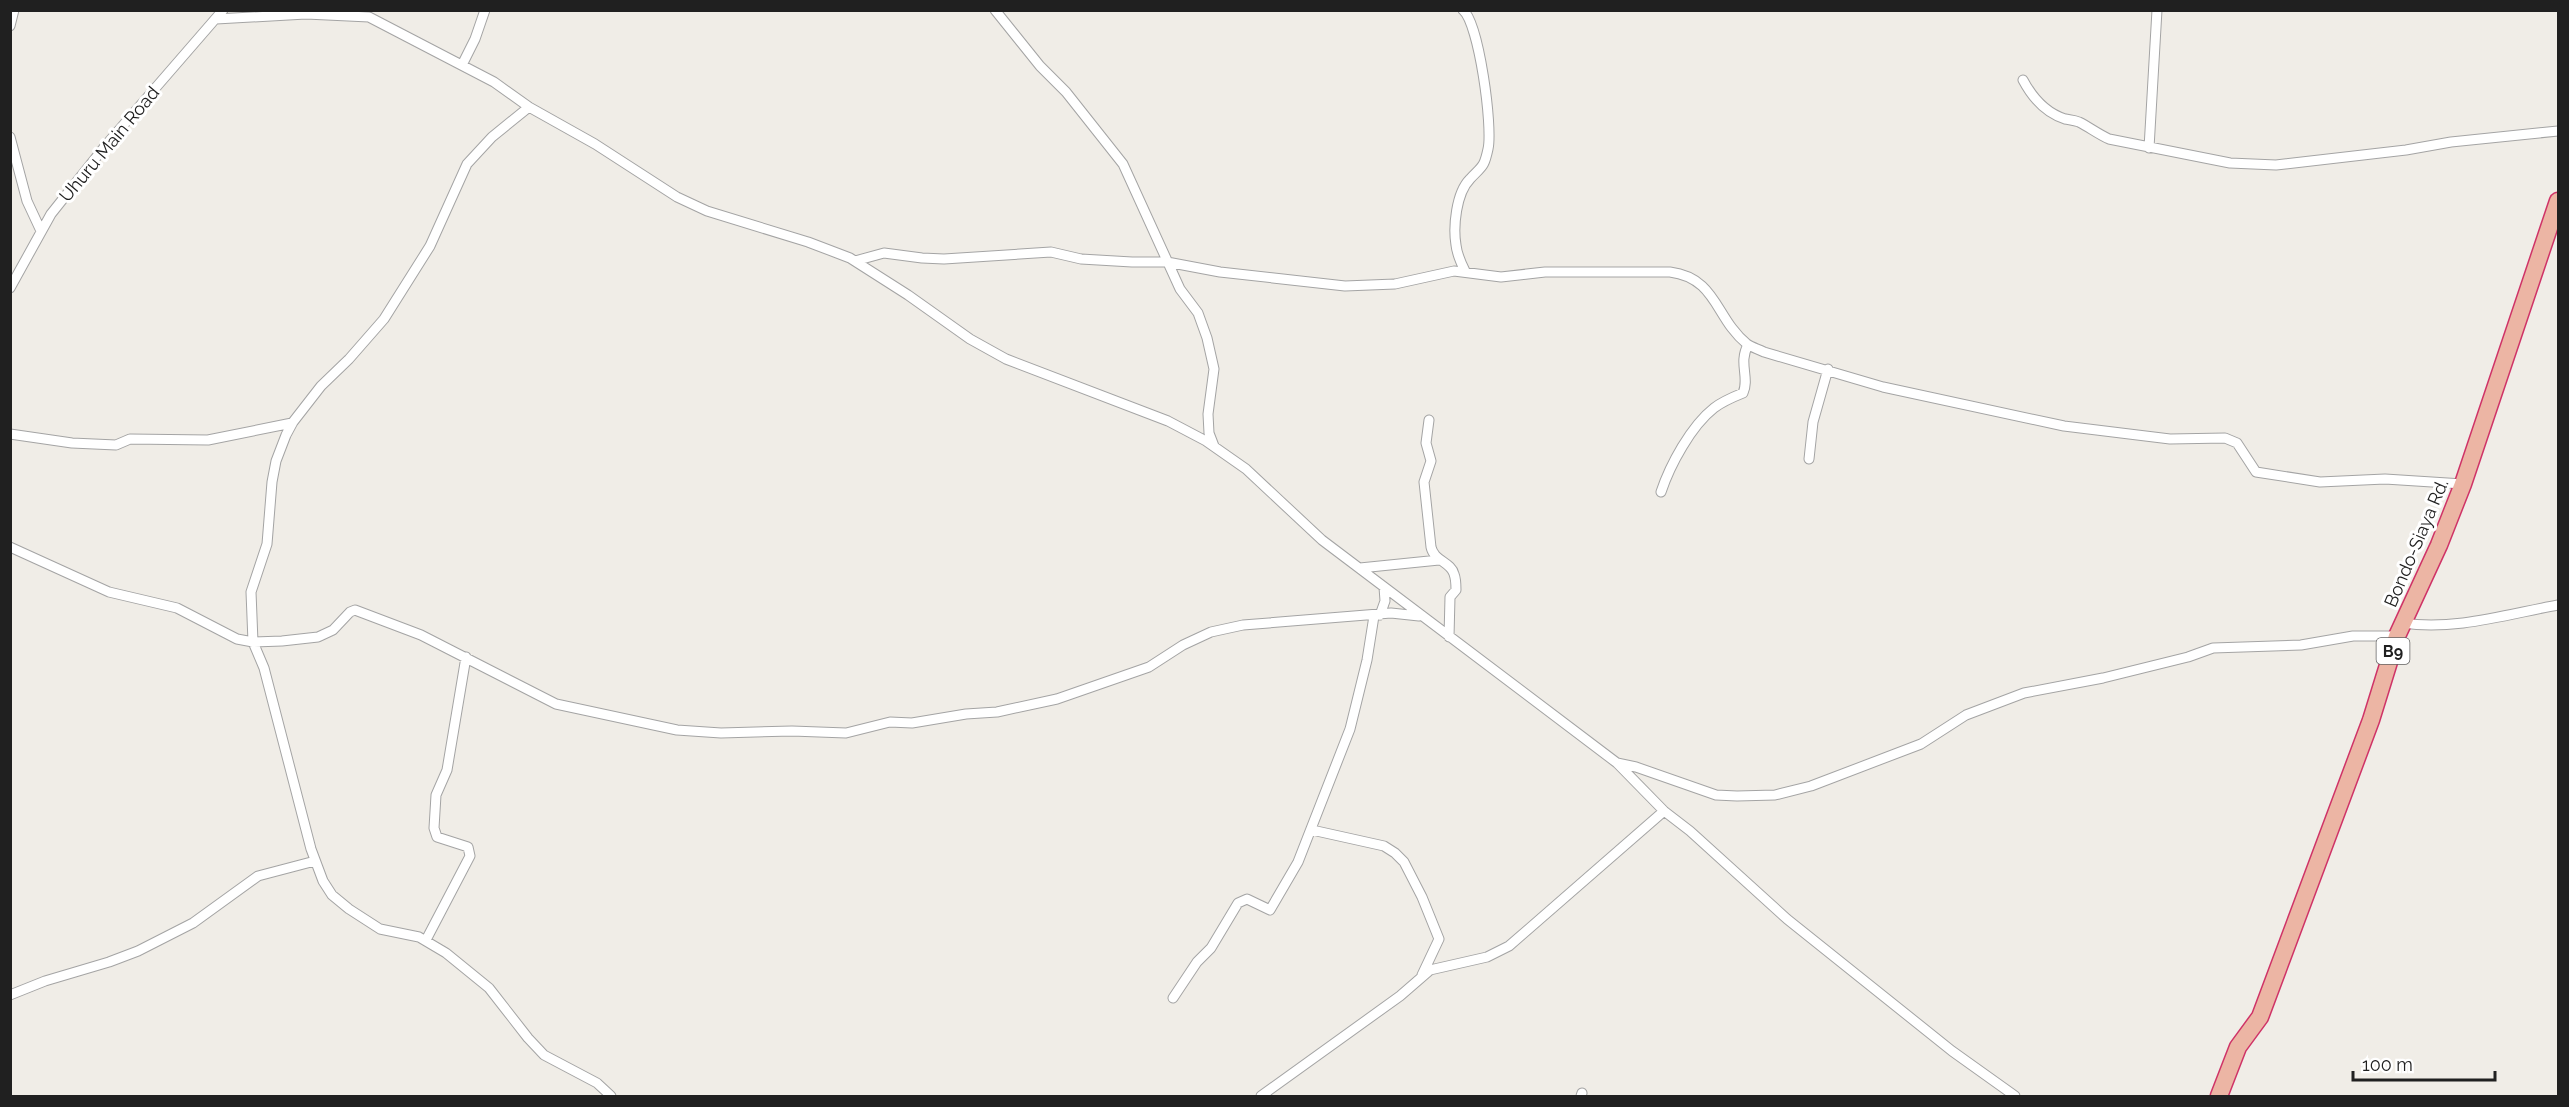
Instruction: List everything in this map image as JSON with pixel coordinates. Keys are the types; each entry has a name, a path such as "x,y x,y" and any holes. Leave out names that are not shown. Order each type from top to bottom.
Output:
{"highway":[{"name":"Bondo-Siaya Rd.","path":"2219,1096 2238,1047 2260,1017 2371,720 2400,630 2439,545 2463,484 2559,201"}],"street":[{"path":"10,26 14,10"},
{"name":"Uhuru Main Road","path":"10,288 51,214 106,145 223,10"},
{"path":"371,10 377,21"},
{"path":"462,65 475,39 485,10"},
{"path":"995,10 1040,66 1066,92 1123,164 1180,289 1198,313 1214,369 1208,414 1209,433 1215,448"},
{"path":"1463,10 1469,15 1475,39 1490,120 1489,147 1484,165 1479,173 1469,180 1460,195 1456,245 1465,271"},
{"path":"2149,148 2157,10"},
{"path":"216,19 316,14 360,15 377,21 494,82 529,107 687,202 707,211 819,246 855,261 970,339 1006,359 1168,421 1215,448 1246,469 1304,525 1422,617 1617,763 1664,811 1850,969 1952,1050 2015,1096"},
{"path":"2023,80 2037,102 2060,116 2080,123 2109,139 2230,163 2276,165 2559,131"},
{"path":"529,107 492,137 467,164 430,246 384,319 350,359 321,386 292,423 276,462 267,544 252,587 253,642 264,668 315,861 327,888 349,909 380,928 426,940 446,953 489,988 528,1038 544,1054 597,1083 610,1096"},
{"path":"10,137 27,201 41,231"},
{"path":"855,261 884,253 944,259 1034,251 1051,252 1081,259 1167,262 1220,272 1345,286 1395,284 1454,271 1496,277 1594,270 1681,273 1710,291 1728,323 1748,345 1764,352 1883,387 2064,426 2170,439 2224,438 2238,443 2253,468 2266,475 2320,482 2385,478 2463,484"},
{"path":"1661,492 1668,470 1696,427 1712,409 1743,393 1746,388 1743,354 1748,345"},
{"path":"1809,459 1813,422 1828,369"},
{"path":"1429,420 1426,443 1431,461 1424,482 1431,547 1438,560 1451,568 1455,575 1456,591 1450,597 1449,637"},
{"path":"10,434 72,443 116,445 130,439 208,440 292,423"},
{"path":"10,547 109,592 188,612 237,639 272,642 318,637 333,630 350,612 355,610 421,635 556,705 677,730 721,733 792,730 846,733 890,722 912,723 966,714 989,713 1043,703 1149,667 1184,645 1211,632 1243,626 1391,613 1422,617"},
{"path":"1360,568 1438,560"},
{"path":"1173,998 1210,948 1241,900 1247,899 1270,910 1298,862 1353,719 1377,615 1384,601 1384,587"},
{"path":"1617,763 1636,767 1716,795 1775,795 1811,786 1921,744 1966,715 2024,693 2103,678 2188,657 2213,648 2301,645 2460,623 2559,605"},
{"path":"426,940 470,856 468,847 437,837 434,828 436,795 447,770 466,657"},
{"path":"1262,1096 1400,996 1430,970 1487,957 1509,946 1664,811"},
{"path":"1312,830 1372,846 1384,846 1404,862 1422,897 1439,939 1420,979"},
{"path":"10,995 45,981 138,951 194,923 258,876 315,861"},
{"path":"1437,944 1440,958 1452,964"}]}
